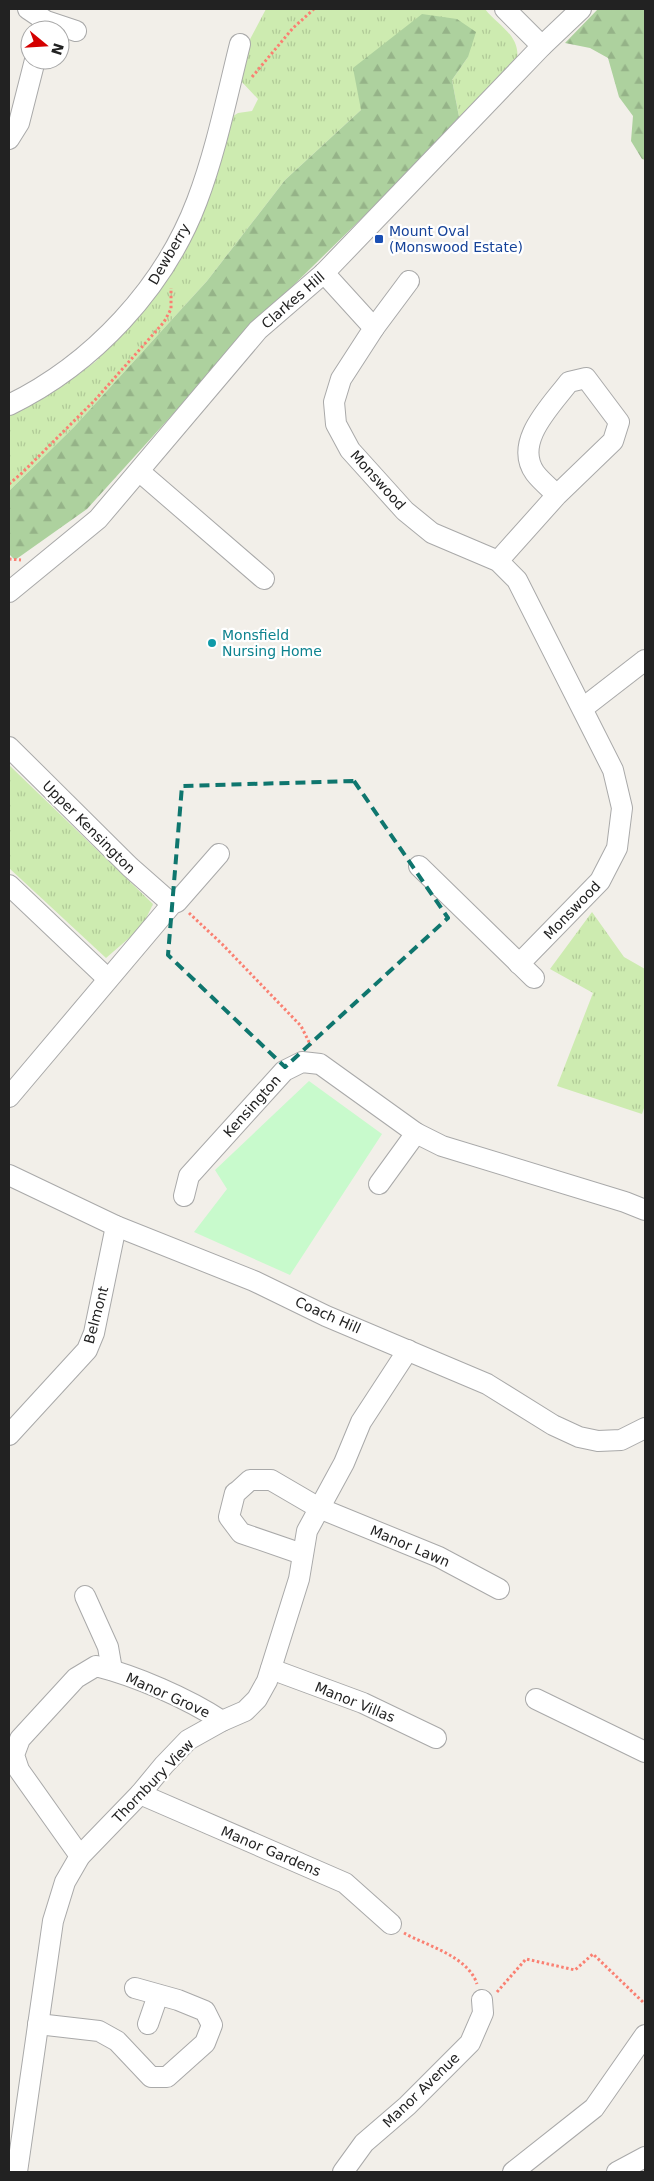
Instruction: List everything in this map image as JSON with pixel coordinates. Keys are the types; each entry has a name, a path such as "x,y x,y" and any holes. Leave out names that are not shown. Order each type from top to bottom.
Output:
{"street":[{"path":"28,9 38,20"},
{"path":"505,9 542,46"},
{"name":"Clarkes Hill","path":"9,591 98,520 258,330 324,273 542,46 581,9"},
{"path":"70,30 76,31"},
{"name":"Dewberry","path":"9,404 64,372 105,339 147,291 163,268 175,248 197,201 240,44"},
{"path":"9,139 19,123 32,70"},
{"path":"324,273 374,328"},
{"name":"Monswood","path":"409,281 374,328 342,379 334,402 336,424 350,450 405,511 432,533 498,561 517,580 613,770 622,808 616,848 600,881 519,964"},
{"path":"498,561 557,495 613,442 619,422 586,378 569,382 534,430 527,453 535,473 557,495"},
{"path":"140,472 264,579"},
{"path":"583,708 645,660"},
{"name":"Upper Kensington","path":"9,747 130,867 174,903"},
{"path":"9,1097 77,1019 108,979 219,854"},
{"path":"419,866 534,978"},
{"path":"9,885 108,979"},
{"name":"Kensington","path":"184,1196 189,1176 284,1071 302,1062 320,1064"},
{"path":"320,1064 416,1133 442,1146 625,1202 645,1210"},
{"path":"379,1184 416,1133"},
{"name":"Coach Hill","path":"9,1175 116,1226 254,1281 330,1317 487,1384 553,1426 579,1437 598,1441 621,1440 645,1428"},
{"name":"Belmont","path":"9,1435 87,1350 94,1333 116,1226"},
{"name":"Thornbury View","path":"17,2172 53,1920 65,1882 80,1856 140,1794 188,1740 222,1721 245,1711 257,1700 268,1681 299,1579 307,1531 344,1463 361,1422 408,1350"},
{"name":"Manor Lawn","path":"302,1554 241,1533 228,1517 235,1493 250,1480 271,1480 319,1508 439,1557 499,1589"},
{"name":"Manor Grove","path":"85,1596 108,1647 112,1670"},
{"name":"Manor Grove","path":"80,1856 19,1770 14,1756 20,1739 76,1678 96,1666 112,1670 203,1708 222,1721"},
{"name":"Manor Villas","path":"271,1670 363,1702 436,1738"},
{"path":"536,1699 645,1752"},
{"name":"Manor Gardens","path":"140,1794 345,1883 392,1924"},
{"path":"38,2024 98,2031 117,2040 151,2077 167,2077 205,2043 212,2025 205,2012 135,1988"},
{"path":"148,2024 158,1995"},
{"name":"Manor Avenue","path":"343,2172 364,2143 407,2106 470,2043 483,2013 482,2000"},
{"path":"513,2172 594,2108 645,2035"},
{"path":"617,2172 645,2157"}],"path":[{"path":"230,86 244,86 294,28 314,9"},
{"path":"9,484 95,400 164,322 171,309 172,295 170,275 163,268"},
{"path":"174,903 222,944 301,1026 320,1064"},
{"path":"392,1924 405,1934 455,1958 474,1974 482,2000 499,1990 526,1959 575,1970 593,1954 645,2004"}],"highlighted area":[{"path":"354,781 448,918 285,1067 168,955 182,786"}],"green space":[{"path":"266,9 485,9 508,32 516,44 517,61 459,117 452,80 468,57 361,110 285,180 207,281 74,427 9,491 9,416 61,387 95,362 122,334 230,118 238,113 252,111 258,99 240,80 248,43"},
{"path":"598,9 645,9 645,160 642,159 631,141 633,116 619,97 608,58 590,48 565,43"},
{"path":"422,14 457,19 476,32 468,57 452,80 459,117 415,166 259,319 87,509 15,560 9,554 9,491 74,427 207,281 285,180 361,110 353,68"},
{"path":"9,765 153,904 142,927 106,958 9,868"},
{"path":"592,912 624,957 645,969 645,1105 642,1114 557,1086 593,993 550,969"},
{"path":"309,1081 382,1134 290,1275 194,1232 227,1189 215,1170"}],"place":[{"name":"Mount Oval (Monswood Estate)","path":"379,239"},
{"name":"Monsfield Nursing Home","path":"212,643"}]}
